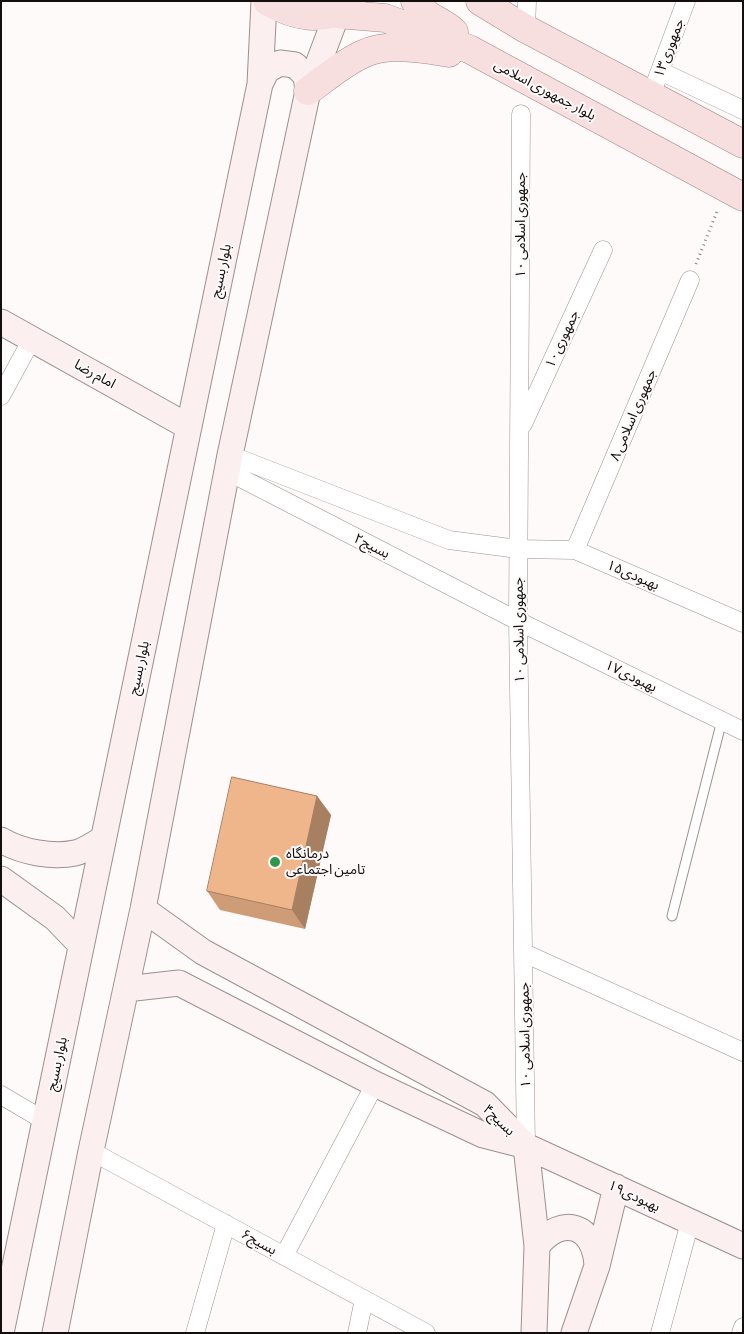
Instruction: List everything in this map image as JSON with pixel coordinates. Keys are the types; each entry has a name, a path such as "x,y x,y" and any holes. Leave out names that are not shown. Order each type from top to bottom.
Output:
{"main road":[{"path":"265,1 286,12 312,17 337,14 361,1"},
{"name":"بلوار بسیج","path":"2,1333 4,1305 45,1121 260,84 265,1"},
{"path":"415,1 417,6 426,14 451,29 469,49"},
{"path":"480,1 526,29 656,83 743,144"},
{"path":"55,1333 91,1150 143,909 228,463 308,92 337,14"},
{"name":"بلوار جمهوری اسلامی","path":"337,14 385,18 469,49 734,192"},
{"path":"308,92 342,66 365,53 387,49 421,48 493,62"},
{"path":"260,84 267,70 280,63 295,65 306,76 308,92"},
{"name":"امام رضا","path":"1,322 189,427"},
{"path":"1,840 34,851 57,855 77,852 104,838"},
{"path":"1,879 56,918 81,945"},
{"name":"بسیج۴","path":"143,909 203,952 484,1104 526,1146"},
{"name":"بسیج۴","path":"126,988 179,983 375,1084 483,1135 526,1146"},
{"path":"526,1146 537,1246 534,1333"},
{"name":"بهبودی۱۹","path":"526,1146 743,1246"},
{"path":"574,1333 597,1266 616,1187"},
{"path":"537,1246 546,1234 560,1228 576,1229 588,1237 596,1250 597,1266"}],"street":[{"path":"526,29 527,1"},
{"name":"جمهوری۱۳","path":"656,83 686,1"},
{"path":"656,83 743,110"},
{"name":"جمهوری اسلامی ۱۰","path":"521,114 518,621 526,1146"},
{"name":"جمهوری۱۰","path":"520,429 603,250"},
{"name":"جمهوری اسلامی ۸","path":"576,550 690,280"},
{"path":"1,396 32,339"},
{"path":"228,463 449,540 518,549"},
{"name":"بسیج۲","path":"228,463 518,621"},
{"name":"بهبودی۱۵","path":"518,549 576,550 743,623"},
{"name":"بهبودی۱۷","path":"518,621 743,731"},
{"path":"524,953 743,1052"},
{"path":"284,1256 375,1084"},
{"path":"1,1095 45,1121"},
{"name":"بسیج۶","path":"91,1150 426,1333"},
{"path":"660,1333 690,1222"},
{"path":"194,1333 226,1224"},
{"path":"357,1333 364,1299"},
{"path":"741,1333 743,1327"}],"lane":[{"path":"672,916 722,720"}],"path":[{"path":"690,280 734,192"}],"building":[{"name":"درمانگاه تامین اجتماعی","path":"232,777 317,796 292,910 207,891"}],"place":[{"name":"درمانگاه تامین اجتماعی","path":"275,862"}]}
